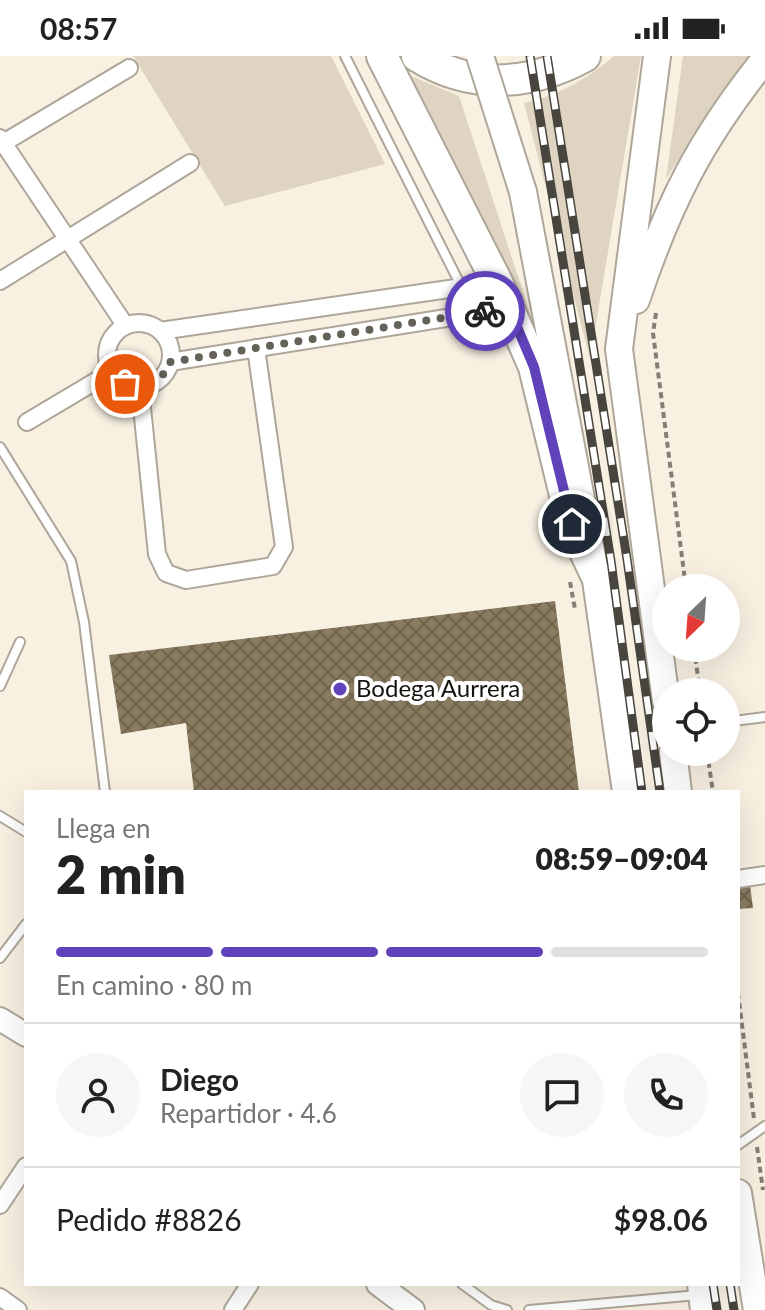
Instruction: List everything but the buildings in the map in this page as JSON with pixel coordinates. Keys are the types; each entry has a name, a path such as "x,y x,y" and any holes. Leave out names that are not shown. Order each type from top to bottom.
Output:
{"highway":[{"path":"382,56 503,295 534,367 572,524 595,573"},
{"path":"417,56 450,74 502,82 552,72 585,56"}],"main road":[{"path":"480,56 523,192 595,573 626,790"},
{"path":"657,56 619,349 663,678"},
{"path":"619,349 679,187 733,98 765,59"},
{"path":"675,766 678,790"},
{"path":"751,1193 759,1302"}],"street":[{"path":"125,325 1,142 129,68"},
{"path":"0,281 190,163"},
{"path":"160,331 461,286 503,295"},
{"path":"170,362 350,332 503,295"},
{"path":"347,305 350,332"},
{"path":"144,322 160,331 170,345 170,362 161,378 140,388 125,384 111,372 106,354 111,337 125,325 144,322"},
{"path":"140,388 157,554 166,573 186,580 273,566 278,563 284,547 256,348"},
{"path":"27,422 111,372"},
{"path":"740,879 765,875"},
{"path":"0,1019 24,1030"},
{"path":"0,1205 24,1169"},
{"path":"233,1310 249,1286"},
{"path":"381,1286 413,1310"},
{"path":"0,1297 18,1310"}],"lane":[{"path":"345,56 461,286"},
{"path":"0,447 71,561 84,622 105,790"},
{"path":"0,686 20,642"},
{"path":"740,720 765,717"},
{"path":"0,816 24,831"},
{"path":"0,958 24,927"},
{"path":"740,1144 765,1126"},
{"path":"465,1286 491,1305 507,1310"},
{"path":"529,1310 702,1296"}],"path":[{"path":"658,304 653,333 684,574"},
{"path":"709,766 713,790"},
{"path":"740,1009 756,1133 751,1193"}],"shaded area":[{"path":"133,56 331,56 385,164 225,206"},
{"path":"614,56 641,56 590,359 524,103 572,85"},
{"path":"683,56 749,56 723,90 666,179"},
{"path":"404,73 459,96 544,356"}],"railway":[{"path":"530,56 611,561 642,790"},
{"path":"547,56 627,559 660,790"},
{"path":"713,1286 717,1310"},
{"path":"730,1286 734,1310"}],"way so far":[{"path":"125,384 140,388 161,378 170,362 485,311"}],"place":[{"name":"Bodega Aurrera","path":"340,689"}],"route":[{"path":"485,311 509,308 534,367 572,524"}]}
